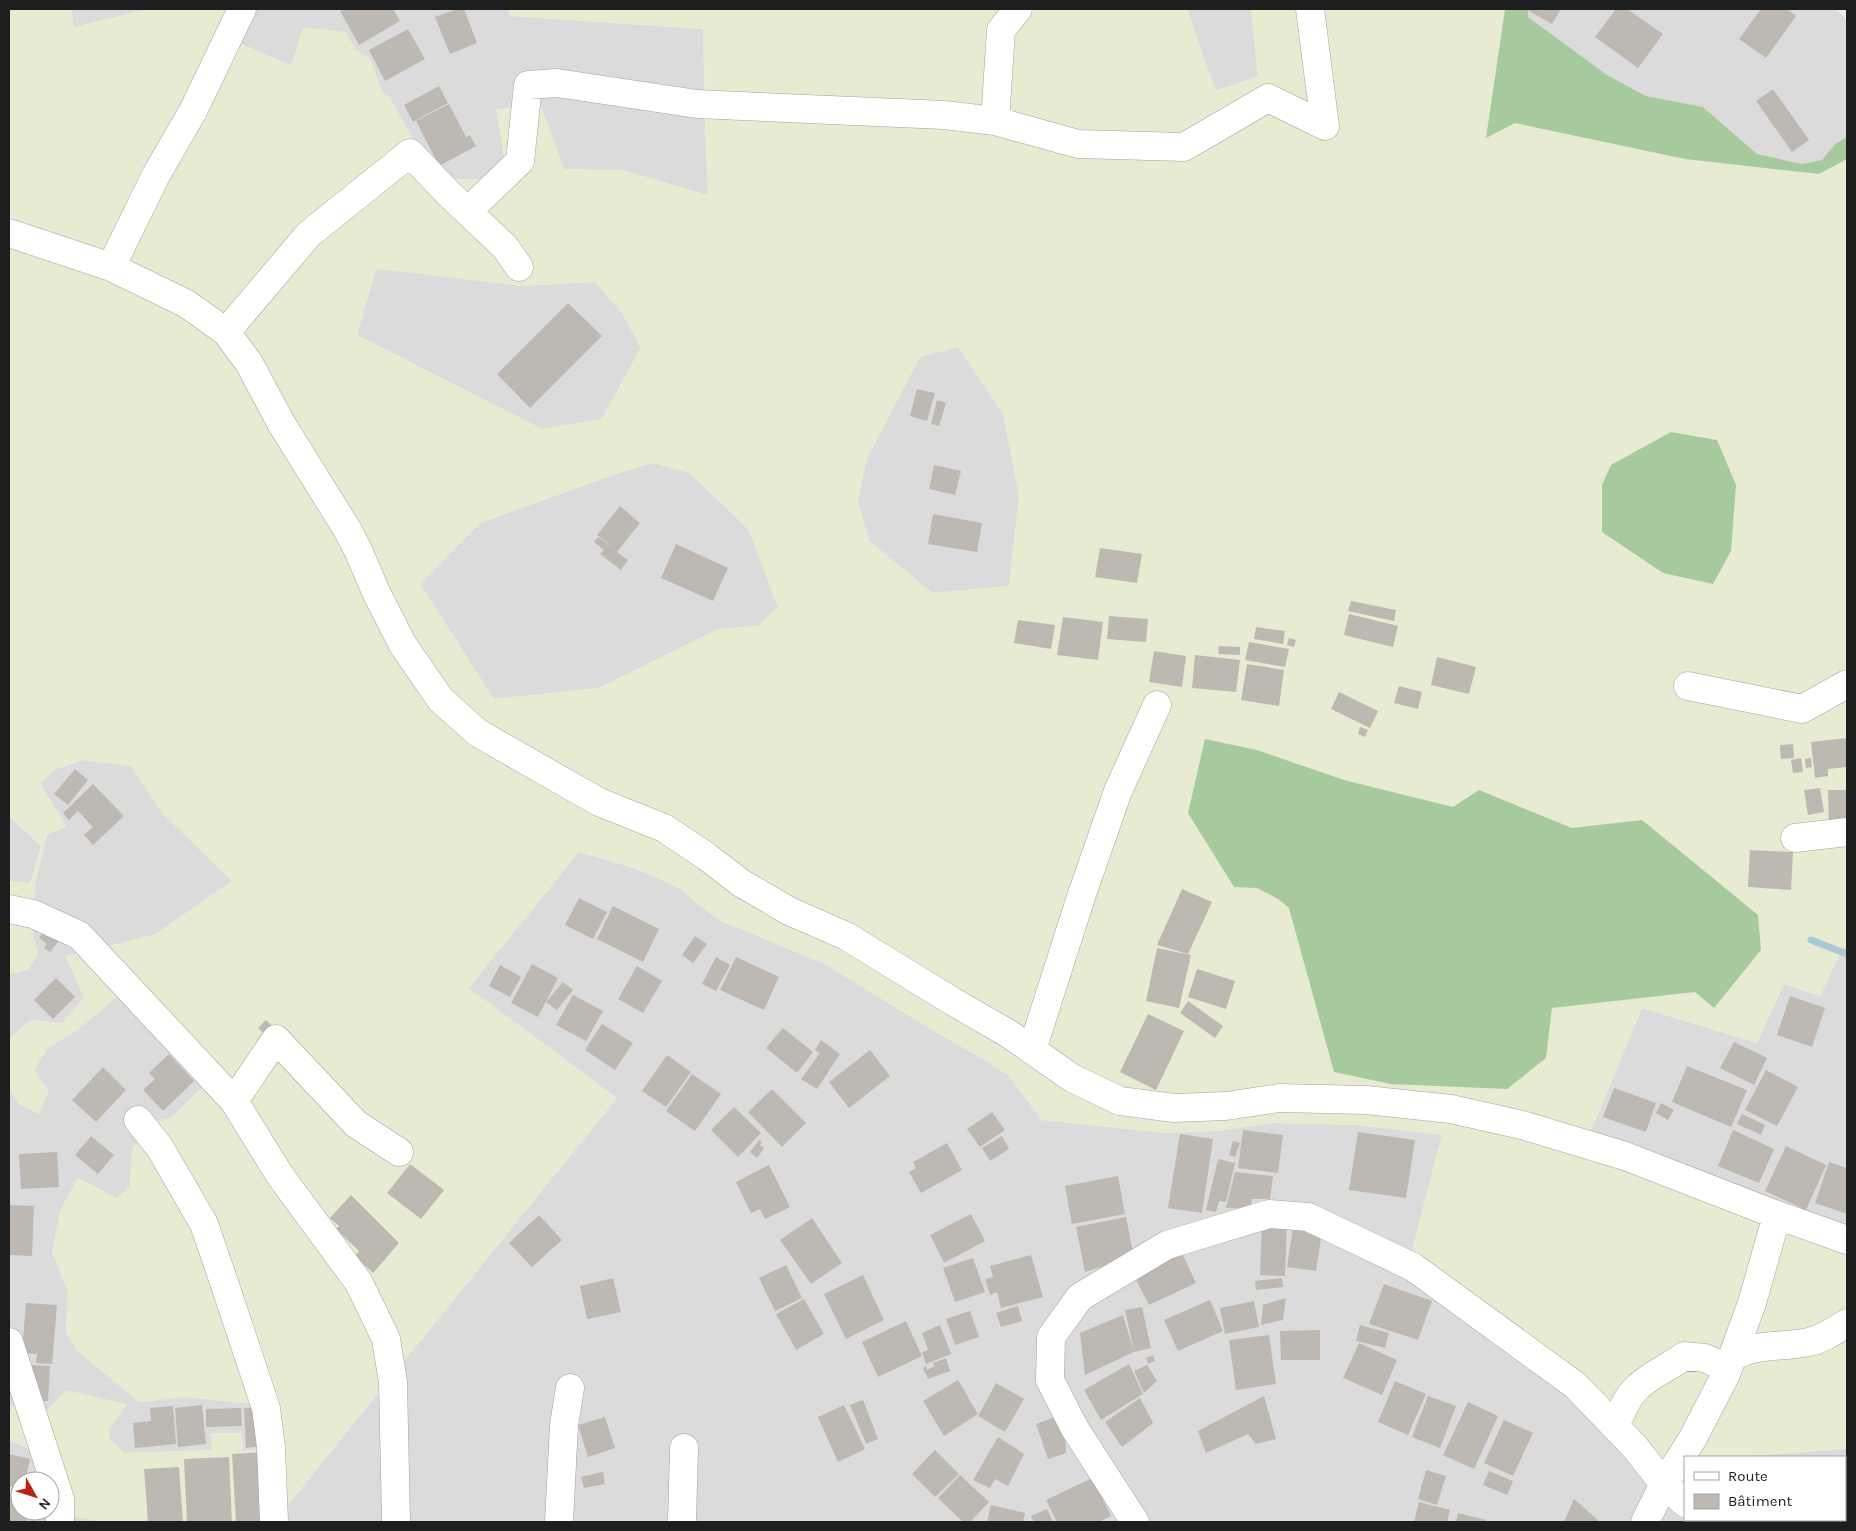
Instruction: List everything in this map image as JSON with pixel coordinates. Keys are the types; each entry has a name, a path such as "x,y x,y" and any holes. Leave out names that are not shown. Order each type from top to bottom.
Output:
{"street":[{"path":"111,267 156,175 193,112 242,9"},
{"path":"995,120 1000,30 1018,9"},
{"path":"468,212 520,160 528,85 557,82 697,104 995,120 1078,144 1184,147 1268,98 1325,126 1310,9"},
{"path":"226,332 308,234 410,153 505,247 519,267"},
{"path":"9,233 111,267 188,304 226,332 249,363 280,424 347,529 403,645 441,700 478,733 599,802 664,828 706,856 741,883 789,911 846,936 1010,1034 1072,1078 1120,1101 1174,1108 1226,1106 1279,1098 1366,1100 1460,1111 1522,1125 1625,1156 1847,1240"},
{"path":"1688,686 1802,709 1847,684"},
{"path":"1032,1050 1082,894 1118,791 1157,705"},
{"path":"1795,838 1847,832"},
{"path":"9,909 33,914 79,934 234,1101 279,1174 359,1284 386,1339 393,1382 396,1522"},
{"path":"234,1101 276,1039 356,1124 399,1152"},
{"path":"138,1120 160,1148 204,1224 229,1297 266,1408 271,1447 274,1522"},
{"path":"1135,1522 1075,1428 1050,1380 1051,1337 1080,1297 1167,1245 1269,1214 1308,1217 1413,1267 1575,1385 1634,1446 1664,1484 1684,1502"},
{"path":"1645,1522 1664,1484 1693,1438 1726,1374 1752,1303 1777,1215"},
{"path":"1615,1426 1627,1400 1635,1389 1684,1356 1705,1358 1721,1366 1732,1356 1745,1351 1777,1345 1810,1342 1847,1323"},
{"path":"9,1342 60,1498 60,1522"},
{"path":"559,1522 564,1425 570,1388"},
{"path":"682,1522 684,1448"}],"shaded area":[{"path":"71,9 147,9 74,28"},
{"path":"239,9 508,9 510,16 703,29 708,195 623,171 564,169 505,162 491,179 440,179 432,173 390,98 382,92 370,59 356,50 345,32 292,66 231,39"},
{"path":"1187,9 1251,9 1258,76 1215,91"},
{"path":"1528,9 1836,9 1847,20 1847,137 1835,144 1822,160 1802,164 1757,154 1703,107 1646,96 1607,75 1528,17"},
{"path":"376,268 522,286 595,282 621,312 641,347 602,419 542,429 357,335"},
{"path":"958,347 1003,414 1019,496 1009,586 933,593 869,541 858,502 866,460 920,357"},
{"path":"653,463 690,473 749,530 778,607 758,626 718,629 599,688 494,699 420,584 480,523 616,474"},
{"path":"82,760 131,766 163,814 232,881 154,935 66,956 84,998 62,1023 31,1020 9,1039 9,974 28,970 38,954 33,935 35,885 47,834 67,827 40,784 54,770"},
{"path":"9,816 41,846 30,884 9,881"},
{"path":"579,852 634,868 679,888 718,920 823,963 1009,1076 1042,1120 1165,1133 1219,1131 1272,1123 1358,1125 1442,1135 1405,1277 1558,1383 1673,1511 1684,1503 1684,1521 1846,1521 1846,1456 1748,1456 1847,1449 1847,1522 274,1522 617,1098 468,988"},
{"path":"1843,947 1847,949 1847,1252 1581,1155 1642,1008 1757,1043 1784,984 1820,996"},
{"path":"117,997 203,1079 201,1089 171,1118 159,1120 132,1149 130,1186 117,1199 78,1178 52,1252 68,1291 66,1332 139,1402 185,1397 263,1405 266,1449 243,1451 211,1433 212,1450 124,1453 110,1439 108,1429 127,1404 47,1411 9,1406 9,1090 20,1105 49,1091 34,1070 47,1049 80,1028"},
{"path":"9,1440 34,1451 40,1471 10,1471 10,1521 60,1521 60,1513 103,1522 9,1522"}],"green space":[{"path":"9,9 71,9 74,27 147,9 239,9 231,39 291,66 303,27 345,32 356,50 370,59 382,92 390,98 432,173 440,179 491,179 505,162 496,109 541,105 564,169 623,170 708,195 703,29 509,16 508,9 1187,9 1216,91 1258,76 1251,9 1505,9 1486,137 1515,123 1685,159 1819,174 1847,159 1847,949 1843,948 1820,996 1784,984 1757,1043 1642,1008 1581,1155 1847,1252 1847,1449 1748,1456 1684,1456 1684,1503 1672,1511 1558,1383 1405,1277 1442,1135 1358,1125 1272,1123 1219,1131 1165,1133 1042,1120 1009,1076 823,963 718,920 679,888 634,867 579,852 469,988 617,1098 273,1522 265,1452 232,1455 236,1522 232,1522 228,1457 185,1459 187,1522 103,1522 60,1513 60,1471 39,1471 34,1451 9,1440 9,1406 47,1411 66,1390 127,1404 109,1429 110,1439 124,1453 212,1450 211,1433 242,1433 243,1451 266,1449 262,1405 185,1397 139,1402 77,1351 66,1332 68,1291 52,1252 60,1210 78,1178 117,1198 130,1186 132,1149 159,1120 171,1118 201,1089 202,1079 168,1044 117,997 80,1028 47,1049 34,1070 49,1091 39,1114 20,1105 9,1090 9,1039 31,1020 62,1023 84,998 66,956 154,935 232,881 163,814 131,766 82,760 54,770 40,784 67,827 47,834 35,885 33,935 38,954 28,970 9,974 9,881 30,883 41,846 9,816","holes":["376,269 522,286 595,282 621,312 641,347 602,419 542,429 357,335","958,347 1003,414 1019,496 1009,586 933,593 869,541 858,502 866,460 920,357","653,463 690,473 749,530 778,607 758,626 718,629 599,688 494,699 420,584 479,523 616,474","1205,739 1257,750 1344,780 1453,807 1479,790 1572,828 1642,821 1758,915 1695,992 1552,1008 1546,1058 1334,1072 1289,908 1278,899 1257,888"]},
{"path":"1505,9 1528,9 1528,17 1607,75 1646,96 1703,107 1757,154 1802,164 1822,160 1835,144 1847,137 1847,159 1819,174 1685,159 1515,123 1486,138"},
{"path":"1671,432 1717,440 1736,485 1731,551 1713,584 1663,573 1602,532 1602,485 1611,465"},
{"path":"1205,739 1257,750 1344,780 1453,807 1479,790 1572,828 1642,820 1758,915 1761,950 1714,1008 1695,992 1552,1008 1546,1058 1507,1089 1391,1084 1334,1072 1289,908 1278,899 1257,888 1234,887 1188,813"}],"building":[{"path":"344,9 393,9 400,21 359,45 340,11"},
{"path":"457,9 464,9 477,43 450,54 435,17"},
{"path":"1530,9 1561,9 1552,24 1529,11"},
{"path":"1616,9 1627,9 1663,34 1638,68 1595,37"},
{"path":"1761,9 1787,9 1796,16 1766,58 1739,39"},
{"path":"408,29 425,59 385,81 369,50"},
{"path":"439,86 448,103 413,122 404,105"},
{"path":"1773,89 1809,140 1792,152 1756,101"},
{"path":"449,104 466,137 470,135 476,146 439,166 416,121"},
{"path":"568,303 602,336 530,408 497,374"},
{"path":"917,389 935,393 927,421 910,416"},
{"path":"937,400 946,403 939,426 931,424"},
{"path":"934,465 961,471 955,495 929,489"},
{"path":"620,506 640,523 617,552 628,560 621,570 600,554 604,550 594,542 598,537 615,549 597,535"},
{"path":"933,514 982,523 977,552 928,544"},
{"path":"676,544 728,568 713,601 661,578"},
{"path":"1100,548 1142,554 1137,583 1095,577"},
{"path":"1351,601 1396,610 1394,621 1348,611"},
{"path":"1349,614 1398,626 1393,647 1344,635"},
{"path":"1109,616 1148,619 1146,642 1107,639"},
{"path":"1063,617 1103,622 1098,660 1057,655"},
{"path":"1018,620 1055,625 1051,649 1014,643"},
{"path":"1256,627 1285,631 1283,644 1254,639"},
{"path":"1289,638 1296,640 1294,647 1287,645"},
{"path":"1249,642 1289,649 1285,667 1245,660"},
{"path":"1219,646 1240,647 1240,655 1218,654"},
{"path":"1154,651 1186,656 1182,687 1149,682"},
{"path":"1195,655 1240,660 1236,692 1192,688"},
{"path":"1437,657 1476,667 1469,694 1431,685"},
{"path":"1247,664 1284,670 1279,706 1241,700"},
{"path":"1399,686 1422,692 1418,709 1394,703"},
{"path":"1339,692 1378,711 1370,728 1331,709"},
{"path":"1360,727 1368,730 1365,737 1358,734"},
{"path":"1847,738 1847,767 1828,769 1828,776 1815,778 1811,742"},
{"path":"1793,744 1794,758 1781,759 1780,745"},
{"path":"1801,758 1803,772 1793,773 1791,760"},
{"path":"1811,758 1812,767 1806,768 1805,759"},
{"path":"75,769 88,780 68,805 54,794"},
{"path":"93,784 124,816 93,845 84,835 93,827 78,811 69,820 63,813"},
{"path":"1820,788 1824,812 1808,815 1804,790"},
{"path":"1828,790 1847,790 1847,826 1829,827"},
{"path":"1750,850 1793,852 1791,890 1748,887"},
{"path":"1182,889 1212,902 1188,954 1157,945"},
{"path":"579,898 607,912 593,939 565,925"},
{"path":"613,906 659,929 643,962 597,939"},
{"path":"47,927 61,938 50,952 44,948 47,944 39,938"},
{"path":"695,936 707,944 693,963 682,955"},
{"path":"1157,948 1191,955 1179,1008 1146,1001"},
{"path":"716,957 730,965 716,991 702,984"},
{"path":"736,957 779,977 764,1010 720,990"},
{"path":"532,964 558,978 538,1017 511,1003"},
{"path":"500,965 521,977 510,997 489,986"},
{"path":"637,966 662,981 643,1013 618,999"},
{"path":"1197,969 1235,981 1226,1009 1188,997"},
{"path":"56,978 75,997 53,1019 34,1000"},
{"path":"563,982 573,990 557,1010 546,1002"},
{"path":"573,995 603,1011 586,1041 556,1025"},
{"path":"1790,996 1825,1008 1812,1047 1777,1035"},
{"path":"1188,1001 1223,1026 1215,1038 1180,1013"},
{"path":"1148,1014 1184,1031 1156,1090 1120,1072"},
{"path":"266,1020 275,1029 268,1037 258,1028"},
{"path":"602,1024 633,1043 615,1070 585,1050"},
{"path":"783,1028 813,1052 797,1073 766,1048"},
{"path":"821,1040 840,1054 817,1089 801,1079 820,1053 815,1050"},
{"path":"1734,1042 1767,1058 1754,1085 1720,1068"},
{"path":"870,1050 890,1076 849,1108 829,1082"},
{"path":"169,1054 194,1081 163,1111 143,1090 155,1079 149,1073"},
{"path":"667,1055 691,1072 666,1107 642,1091"},
{"path":"1687,1066 1747,1090 1731,1127 1672,1102"},
{"path":"103,1067 126,1090 96,1122 72,1100"},
{"path":"1766,1070 1798,1087 1777,1126 1745,1110"},
{"path":"692,1074 721,1094 695,1131 666,1111"},
{"path":"1614,1088 1656,1103 1646,1132 1603,1117"},
{"path":"772,1089 806,1123 782,1147 748,1112"},
{"path":"1661,1103 1674,1110 1668,1120 1656,1113"},
{"path":"734,1107 761,1133 738,1157 711,1130"},
{"path":"992,1112 1005,1130 980,1147 967,1129"},
{"path":"1742,1114 1765,1125 1761,1135 1737,1124"},
{"path":"1243,1130 1283,1135 1278,1173 1238,1168"},
{"path":"1733,1130 1774,1149 1759,1183 1718,1166"},
{"path":"1358,1132 1415,1140 1406,1198 1349,1190"},
{"path":"1180,1134 1213,1139 1202,1213 1168,1208"},
{"path":"91,1136 114,1155 98,1174 75,1155"},
{"path":"1002,1136 1009,1149 990,1161 982,1148"},
{"path":"759,1140 762,1142 760,1145 764,1148 757,1158 750,1152"},
{"path":"1233,1141 1240,1143 1235,1157 1229,1155"},
{"path":"947,1143 962,1170 921,1193 909,1172 916,1168 913,1162"},
{"path":"1786,1146 1826,1165 1806,1210 1765,1191"},
{"path":"57,1152 59,1187 21,1189 19,1154"},
{"path":"1218,1159 1235,1163 1226,1202 1219,1201 1216,1212 1206,1210"},
{"path":"1829,1162 1847,1168 1847,1214 1815,1203"},
{"path":"410,1164 444,1190 421,1219 387,1193"},
{"path":"769,1165 790,1207 765,1219 760,1209 751,1213 736,1182"},
{"path":"1235,1172 1273,1176 1270,1199 1252,1199 1250,1209 1226,1208"},
{"path":"1118,1176 1125,1214 1072,1224 1065,1186"},
{"path":"351,1195 399,1243 373,1273 355,1256 359,1251 336,1229 339,1226 330,1218"},
{"path":"9,1205 34,1206 32,1256 9,1255"},
{"path":"971,1214 985,1241 944,1263 930,1235"},
{"path":"539,1215 562,1240 532,1267 509,1243"},
{"path":"1126,1217 1134,1257 1085,1272 1076,1227"},
{"path":"812,1218 842,1263 811,1284 780,1240"},
{"path":"1262,1222 1287,1223 1285,1276 1260,1275"},
{"path":"1293,1227 1322,1231 1316,1271 1287,1267"},
{"path":"1182,1253 1196,1283 1149,1305 1134,1276"},
{"path":"1031,1255 1043,1297 1001,1308 997,1292 990,1295 985,1279 993,1277 990,1266"},
{"path":"973,1258 985,1292 955,1302 943,1268"},
{"path":"786,1265 802,1298 775,1311 759,1278"},
{"path":"863,1275 884,1320 846,1339 824,1294"},
{"path":"613,1278 621,1312 587,1319 580,1286"},
{"path":"1282,1278 1283,1287 1256,1290 1255,1281"},
{"path":"1384,1284 1432,1301 1418,1340 1369,1324"},
{"path":"1286,1298 1283,1320 1261,1325 1263,1305"},
{"path":"804,1299 824,1334 796,1350 776,1314"},
{"path":"1210,1300 1223,1331 1178,1351 1164,1320"},
{"path":"1254,1301 1259,1327 1225,1334 1220,1308"},
{"path":"26,1303 57,1305 52,1364 36,1363 37,1354 22,1353"},
{"path":"1018,1306 1022,1321 1001,1327 996,1313"},
{"path":"1142,1307 1151,1348 1134,1352 1125,1310"},
{"path":"970,1311 979,1337 955,1345 946,1319"},
{"path":"1123,1315 1134,1352 1085,1375 1080,1333"},
{"path":"906,1321 922,1356 878,1377 862,1342"},
{"path":"940,1325 951,1354 926,1364 922,1352 928,1350 922,1333"},
{"path":"1360,1325 1389,1333 1385,1348 1356,1341"},
{"path":"1320,1330 1320,1360 1281,1360 1280,1331"},
{"path":"1269,1335 1276,1384 1236,1390 1229,1340"},
{"path":"1359,1343 1397,1360 1382,1395 1343,1378"},
{"path":"1153,1355 1155,1361 1148,1364 1146,1358"},
{"path":"946,1358 950,1371 928,1379 923,1368 926,1366 927,1370 935,1366 933,1363"},
{"path":"1129,1364 1143,1394 1101,1420 1084,1390"},
{"path":"29,1365 50,1366 48,1401 27,1400"},
{"path":"1147,1365 1157,1381 1144,1393 1134,1371"},
{"path":"958,1380 978,1414 944,1436 923,1401"},
{"path":"1395,1381 1426,1394 1408,1435 1378,1422"},
{"path":"996,1383 1024,1399 1005,1432 978,1416"},
{"path":"1264,1396 1276,1439 1256,1444 1248,1434 1206,1453 1198,1431"},
{"path":"1428,1396 1456,1406 1440,1448 1412,1437"},
{"path":"1140,1398 1153,1423 1122,1447 1105,1422"},
{"path":"863,1400 878,1439 866,1444 850,1405"},
{"path":"1468,1402 1498,1416 1474,1469 1443,1455"},
{"path":"202,1405 206,1444 178,1447 175,1408"},
{"path":"844,1405 865,1449 838,1462 818,1417"},
{"path":"173,1406 176,1444 135,1448 133,1423 151,1421 150,1408"},
{"path":"261,1407 263,1446 246,1448 244,1408"},
{"path":"241,1408 242,1426 206,1427 206,1409"},
{"path":"1064,1414 1066,1453 1048,1459 1036,1424"},
{"path":"605,1417 615,1448 588,1457 578,1425"},
{"path":"1504,1420 1533,1433 1513,1476 1484,1463"},
{"path":"998,1437 1024,1454 1008,1486 995,1479 990,1488 973,1480"},
{"path":"935,1450 959,1474 935,1497 912,1474"},
{"path":"265,1452 269,1522 236,1522 232,1454"},
{"path":"9,1454 30,1459 27,1471 10,1471 9,1486"},
{"path":"229,1457 232,1522 187,1522 184,1459"},
{"path":"179,1467 183,1522 148,1522 144,1469"},
{"path":"1846,1469 1847,1470 1846,1492"},
{"path":"1426,1470 1446,1476 1437,1505 1418,1499"},
{"path":"1489,1471 1513,1481 1507,1495 1483,1485"},
{"path":"603,1472 605,1484 584,1488 581,1477"},
{"path":"960,1475 989,1502 970,1522 963,1522 938,1498"},
{"path":"1092,1478 1111,1516 1099,1522 1057,1522 1046,1500"},
{"path":"9,1494 10,1521 27,1521 27,1522 9,1521"},
{"path":"1846,1498 1847,1522 1842,1522 1840,1521 1846,1521"},
{"path":"1574,1499 1600,1522 1564,1522"},
{"path":"1419,1502 1450,1510 1447,1522 1414,1522"},
{"path":"991,1505 1025,1513 1023,1522 987,1522"},
{"path":"1047,1509 1053,1522 1034,1522 1031,1516"},
{"path":"1458,1513 1486,1520 1485,1522 1456,1522"},
{"path":"1778,1521 1810,1521 1809,1522"}],"waterway":[{"path":"1811,940 1847,954"}]}
